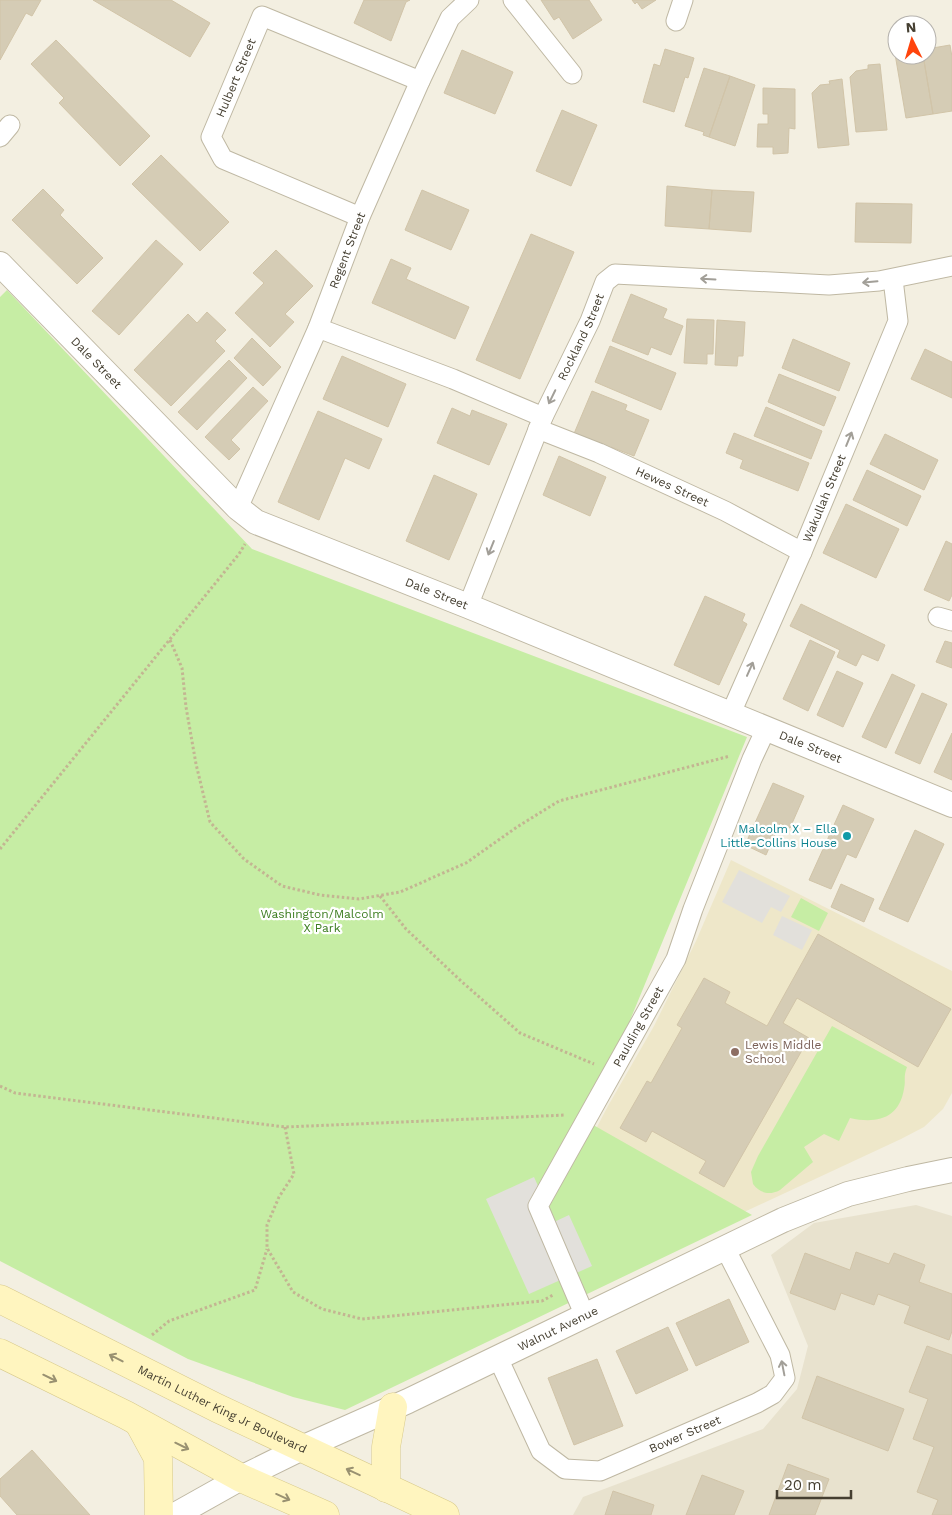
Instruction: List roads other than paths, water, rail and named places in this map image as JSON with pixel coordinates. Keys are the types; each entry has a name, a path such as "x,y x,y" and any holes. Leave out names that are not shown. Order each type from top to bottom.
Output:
{"main road":[{"name":"Martin Luther King Jr Boulevard","path":"0,1300 196,1398 444,1515"},
{"path":"0,1353 139,1423 241,1478 325,1515"},
{"path":"386,1488 386,1446 392,1408"},
{"path":"139,1423 158,1458 159,1515"}],"street":[{"name":"Regent Street","path":"247,515 360,218 420,81 450,18 469,0"},
{"path":"513,0 572,74"},
{"path":"676,21 683,0"},
{"name":"Hulbert Street","path":"360,218 223,159 211,137 262,16 420,81"},
{"name":"Dale Street","path":"0,264 247,515 731,714 763,738 952,805"},
{"name":"Rockland Street","path":"468,606 540,423 590,321 605,282 615,274 829,285 893,279 952,266"},
{"name":"Wakullah Street","path":"731,714 802,552 898,321 893,279"},
{"name":"Hewes Street","path":"318,328 453,379 599,453 725,511 802,552"},
{"name":"Paulding Street","path":"585,1316 538,1206 676,959 752,760 763,738"},
{"name":"Walnut Avenue","path":"175,1515 241,1478 302,1448 498,1358 783,1220 848,1194 952,1170"},
{"name":"Bower Street","path":"498,1358 541,1451 565,1469 600,1471 757,1403 774,1394 785,1378 780,1356 725,1248"}],"place":[{"name":"Malcolm X – Ella Little-Collins House","path":"847,836"},
{"name":"Lewis Middle School","path":"735,1052"}],"park label":[{"name":"Washington/Malcolm X Park","path":"322,921"}]}
